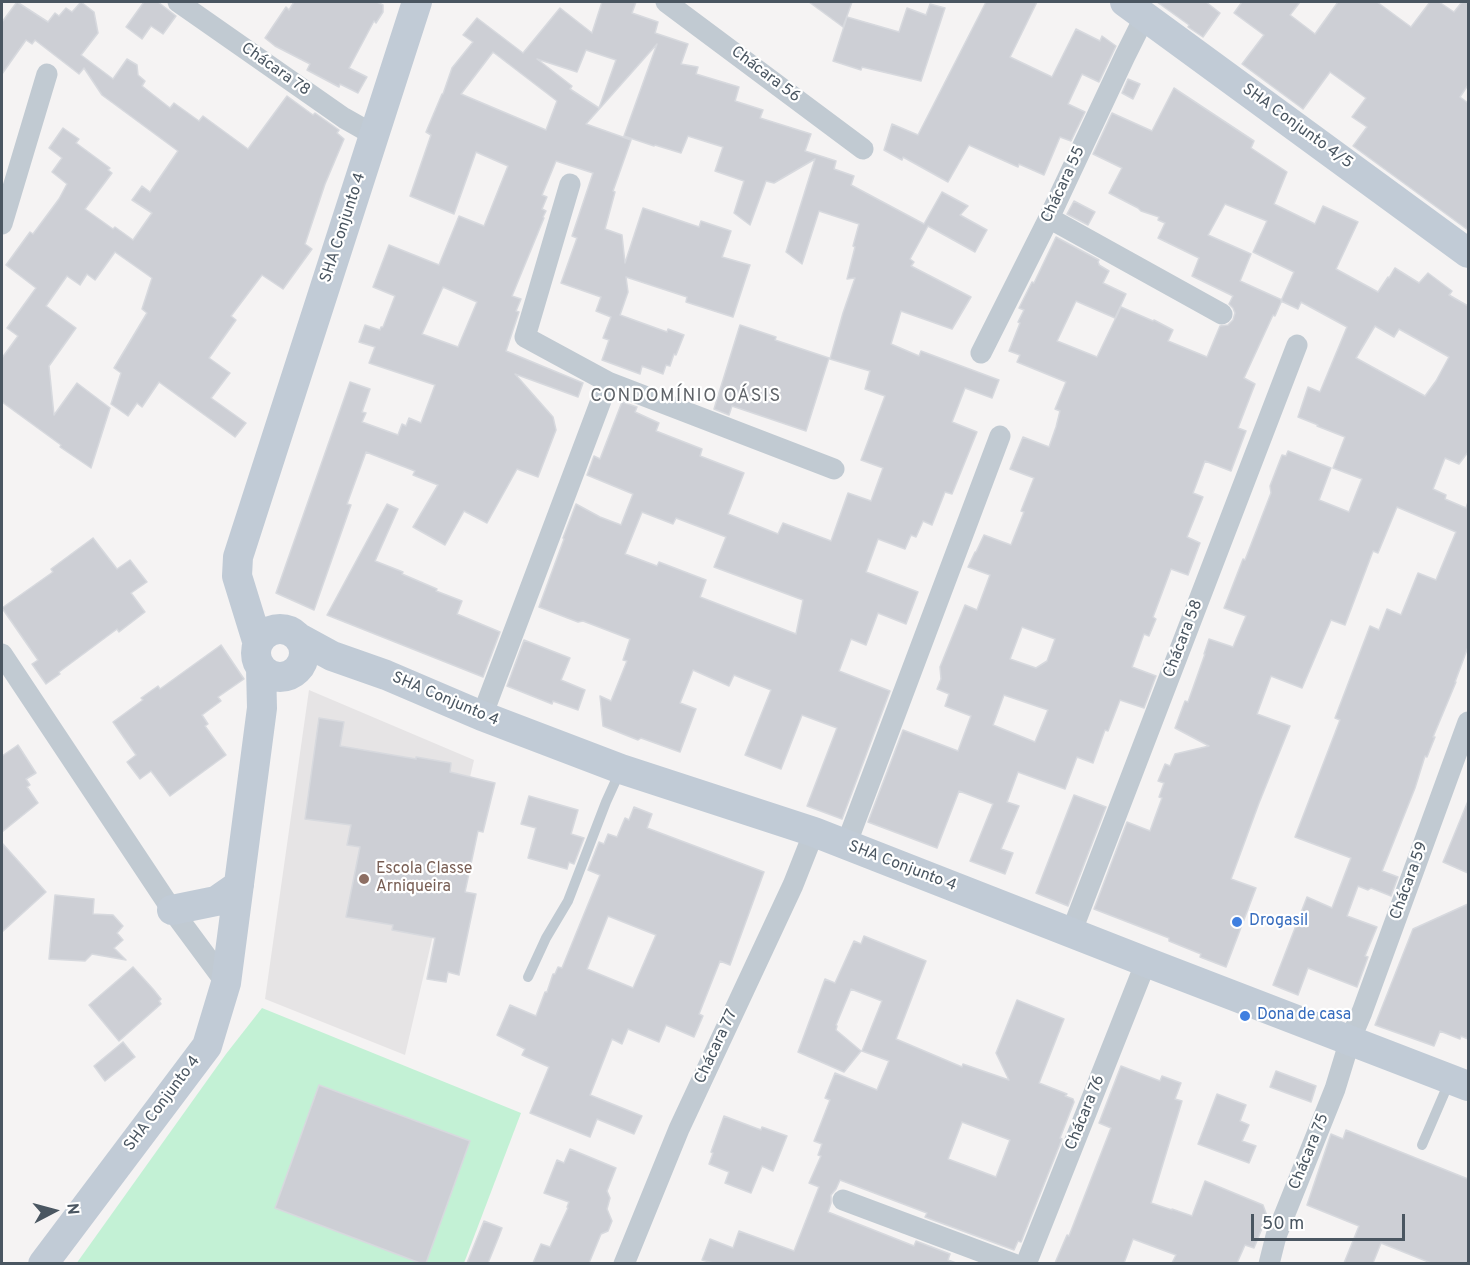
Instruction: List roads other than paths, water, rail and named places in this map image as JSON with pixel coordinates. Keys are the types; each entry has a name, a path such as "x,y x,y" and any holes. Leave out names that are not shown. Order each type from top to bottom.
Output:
{"street":[{"name":"Chácara 78","path":"178,2 344,118 374,135"},
{"name":"SHA Conjunto 4","path":"280,653 242,594 237,576 238,557 417,2"},
{"name":"Chácara 56","path":"666,2 863,149"},
{"name":"Chácara 55","path":"981,353 1049,218 1125,56 1135,9"},
{"name":"SHA Conjunto 4/5","path":"1135,9 1468,253"},
{"path":"2,224 48,74"},
{"path":"570,184 525,337 608,382 834,469"},
{"path":"1049,218 1222,314"},
{"name":"Chácara 58","path":"1071,933 1297,345"},
{"path":"482,716 608,382"},
{"path":"846,845 1000,436"},
{"name":"SHA Conjunto 4","path":"280,653 332,656 386,675 482,716 621,769 814,832 1459,1083"},
{"name":"SHA Conjunto 4","path":"43,1263 207,1047 226,983 262,708 280,653"},
{"path":"2,654 172,910 226,983"},
{"name":"Chácara 59","path":"1350,1040 1468,722"},
{"name":"Chácara 77","path":"624,1263 679,1129 793,885 814,832"},
{"path":"172,910 216,901 239,885"},
{"name":"Chácara 76","path":"1026,1263 1146,962"},
{"name":"Chácara 75","path":"1269,1263 1276,1236 1335,1089 1350,1040"},
{"path":"843,1200 1014,1263"}],"lane":[{"path":"528,977 546,938 568,901 621,769"},
{"path":"1422,1144 1459,1083"}],"place":[{"name":"Escola Classe Arniqueira","path":"364,879"},
{"name":"Drogasil","path":"1237,922"},
{"name":"Dona de casa","path":"1245,1016"}],"district":[{"name":"CONDOMÍNIO OÁSIS","path":"686,397"}]}
